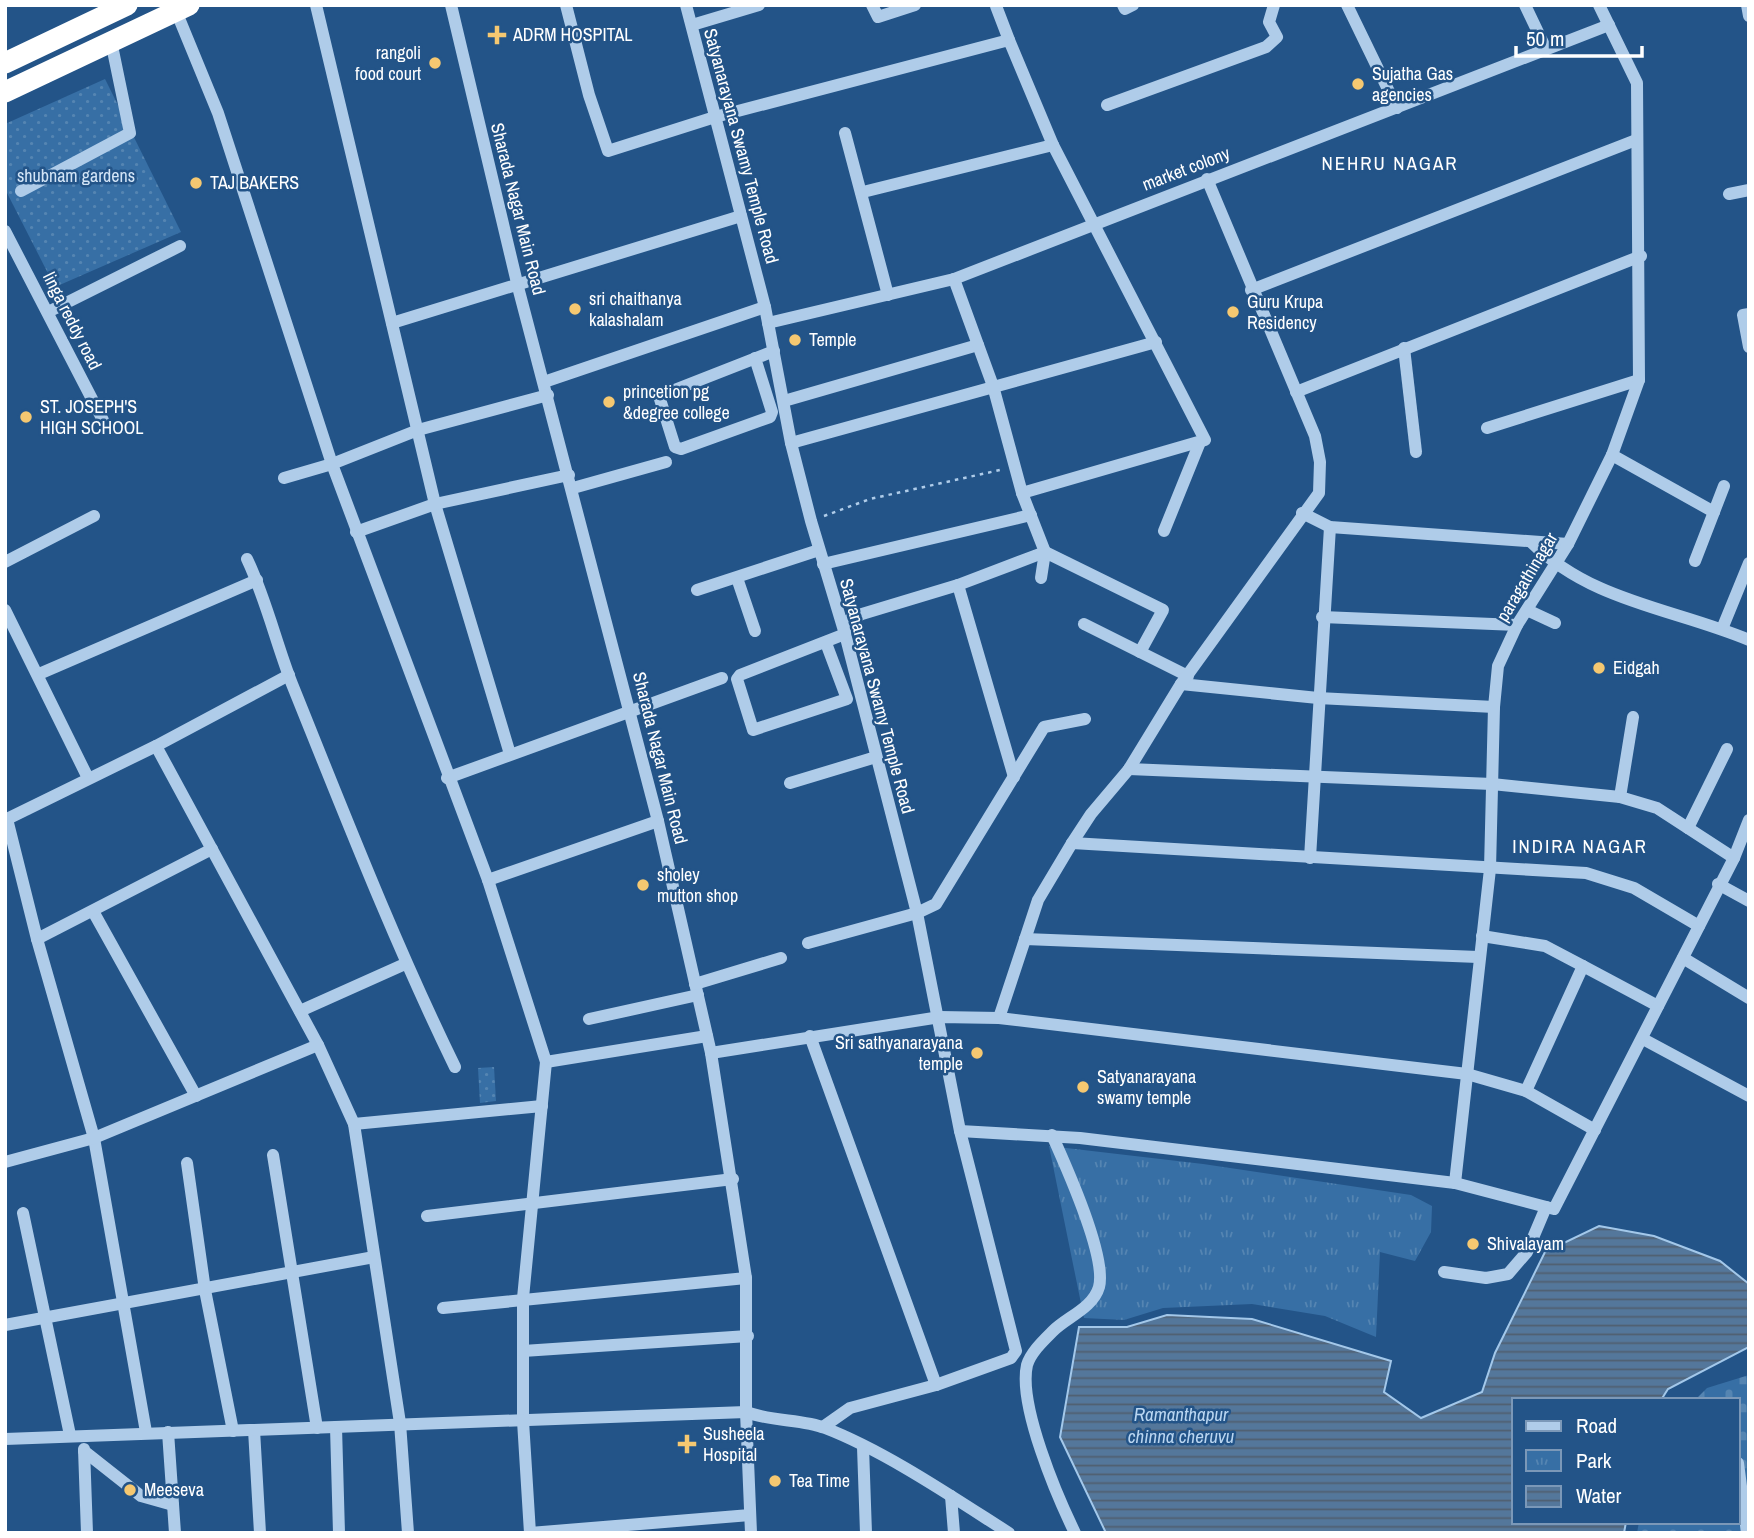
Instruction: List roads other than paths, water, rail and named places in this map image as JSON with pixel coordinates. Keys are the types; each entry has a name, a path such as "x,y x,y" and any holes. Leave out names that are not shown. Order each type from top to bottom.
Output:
{"highway":[{"path":"5,63 127,5"},
{"path":"5,92 179,7"}],"street":[{"path":"316,5 435,504 510,754"},
{"name":"Sharada Nagar Main Road","path":"451,5 518,287 658,821 708,1036 733,1180 746,1278 746,1412 751,1533"},
{"path":"566,5 589,95 608,151 715,117 1009,40"},
{"name":"Satyanarayana Swamy Temple Road","path":"686,5 765,307 791,443 818,550 845,634 917,913 940,1017 960,1131 1016,1352 1011,1358 936,1385"},
{"path":"692,25 759,5"},
{"path":"872,5 878,18 915,5"},
{"path":"1123,5 1125,9 1133,5"},
{"path":"1107,105 1266,47 1277,37 1269,22 1274,5"},
{"path":"1347,5 1397,108"},
{"path":"1525,5 1546,49"},
{"name":"paragathinagar","path":"1455,1183 1478,957 1490,870 1494,707 1498,666 1517,625 1568,544 1612,455 1639,380 1641,256 1636,140 1637,83 1599,5"},
{"path":"1746,5 1749,16"},
{"path":"996,6 1053,145 1205,440 1022,493"},
{"path":"179,7 218,113 332,464 447,778 488,880 547,1062 530,1204 523,1298 523,1421 530,1533 750,1515"},
{"name":"market colony","path":"768,323 954,279 1609,25"},
{"path":"21,191 130,133 111,41"},
{"path":"845,133 863,192 888,295"},
{"path":"1251,290 1636,140"},
{"path":"863,192 1053,145"},
{"path":"1207,179 1251,290 1315,436 1320,462 1316,520"},
{"path":"1729,194 1749,190"},
{"path":"392,323 518,287 741,216"},
{"name":"linga reddy road","path":"5,231 107,428"},
{"path":"48,312 180,246"},
{"path":"1296,391 1641,256"},
{"path":"954,279 993,386 1022,493 1045,552 1041,578"},
{"path":"544,382 765,307"},
{"path":"1749,314 1742,315 1749,347"},
{"path":"791,443 1156,342"},
{"path":"784,401 978,345"},
{"path":"1404,348 1416,452"},
{"path":"755,358 772,412 770,417 681,449 675,447 659,396 755,358 774,351"},
{"path":"1487,428 1639,380"},
{"path":"284,478 332,464 418,430 548,395"},
{"path":"1164,531 1199,442"},
{"path":"1612,455 1714,512"},
{"path":"356,532 435,504 571,482 666,462"},
{"path":"1695,561 1724,486"},
{"path":"999,1017 1038,900 1072,844 1091,814 1129,769 1185,680 1302,513 1319,493"},
{"path":"1302,513 1330,527 1568,544"},
{"path":"823,564 1031,515"},
{"path":"5,562 94,516"},
{"path":"1310,858 1322,617 1330,527"},
{"path":"1531,542 1556,566 1622,600 1675,612 1749,640"},
{"path":"697,590 818,550"},
{"path":"826,643 847,699 753,730 737,679 845,634 851,619 958,585 1045,552 1163,610 1140,652"},
{"path":"247,559 257,580 289,675 405,964 455,1067"},
{"path":"1722,629 1749,563"},
{"path":"737,578 755,631"},
{"path":"39,674 257,580"},
{"path":"958,585 1014,777"},
{"path":"5,610 39,674 88,778"},
{"path":"1527,610 1555,623"},
{"path":"1322,617 1517,625"},
{"path":"1084,624 1140,652 1185,680 1318,698 1494,707"},
{"path":"146,1432 94,1138 6,819 156,746 289,675"},
{"path":"447,778 722,678"},
{"path":"1620,797 1633,717"},
{"path":"808,943 917,913 936,904 1044,727 1085,719"},
{"path":"156,746 318,1045 354,1124 400,1423 408,1533"},
{"path":"1688,828 1727,749"},
{"path":"790,783 876,757"},
{"path":"1129,769 1492,784 1620,797 1657,808 1734,858"},
{"path":"960,1131 1052,1135 1455,1183 1554,1209 1643,1039 1718,884 1734,858 1749,820"},
{"path":"488,880 658,821"},
{"path":"1072,844 1490,870 1586,873 1634,888 1699,926"},
{"path":"37,939 94,913 212,849"},
{"path":"1718,884 1749,901"},
{"path":"94,913 196,1096"},
{"path":"1482,936 1545,946 1658,1006"},
{"path":"1024,939 1478,957"},
{"path":"589,1019 697,990 781,958"},
{"path":"1683,958 1749,998"},
{"path":"300,1011 405,964"},
{"path":"1526,1091 1583,966"},
{"path":"711,1053 940,1017 999,1017 1467,1074 1526,1091 1595,1129"},
{"path":"547,1062 708,1036"},
{"path":"810,1037 936,1385 850,1408 823,1427"},
{"path":"1643,1039 1749,1096"},
{"path":"5,1162 94,1138 318,1045"},
{"path":"354,1124 542,1106"},
{"path":"1052,1135 1095,1248 1100,1283 1094,1297 1069,1321 1057,1327 1033,1353 1027,1364 1026,1380 1031,1412 1046,1464 1076,1533"},
{"path":"273,1155 317,1428"},
{"path":"187,1163 205,1290 233,1432"},
{"path":"427,1216 733,1180"},
{"path":"1444,1272 1486,1278 1508,1274 1527,1252 1546,1207"},
{"path":"23,1213 44,1317 77,1435 84,1451 87,1533"},
{"path":"5,1325 205,1290 373,1256"},
{"path":"443,1308 746,1278"},
{"path":"523,1351 748,1336"},
{"path":"5,1439 746,1412 769,1420 823,1427 951,1496 1009,1533"},
{"path":"336,1427 339,1533"},
{"path":"254,1430 260,1533"},
{"path":"168,1432 176,1533"},
{"path":"863,1447 866,1533"},
{"path":"84,1451 141,1496 173,1505"},
{"path":"1740,1479 1747,1533"},
{"path":"951,1496 954,1533"}],"water":[{"name":"Ramanthapur chinna cheruvu","path":"1599,1226 1654,1236 1720,1261 1749,1284 1749,1347 1668,1389 1662,1398 1512,1398 1512,1524 1626,1524 1624,1533 1106,1533 1060,1437 1079,1327 1127,1327 1167,1315 1252,1319 1391,1361 1384,1392 1421,1418 1482,1392 1495,1353 1545,1252"}],"place":[{"name":"ADRM HOSPITAL","path":"497,35"},
{"name":"rangoli food court","path":"435,63"},
{"name":"Sujatha Gas agencies","path":"1358,84"},
{"name":"TAJ BAKERS","path":"196,183"},
{"name":"sri chaithanya kalashalam","path":"575,309"},
{"name":"Guru Krupa Residency","path":"1233,312"},
{"name":"Temple","path":"795,340"},
{"name":"princetion pg &degree college","path":"609,402"},
{"name":"ST. JOSEPH'S HIGH SCHOOL","path":"26,417"},
{"name":"Eidgah","path":"1599,668"},
{"name":"sholey mutton shop","path":"643,885"},
{"name":"Sri sathyanarayana temple","path":"977,1053"},
{"name":"Satyanarayana swamy temple","path":"1083,1087"},
{"name":"Shivalayam","path":"1473,1244"},
{"name":"Susheela Hospital","path":"687,1444"},
{"name":"Tea Time","path":"775,1481"},
{"name":"Meeseva","path":"130,1490"}],"district":[{"name":"NEHRU NAGAR","path":"1390,163"},
{"name":"INDIRA NAGAR","path":"1580,846"}],"park label":[{"name":"shubnam gardens","path":"76,176"}]}
